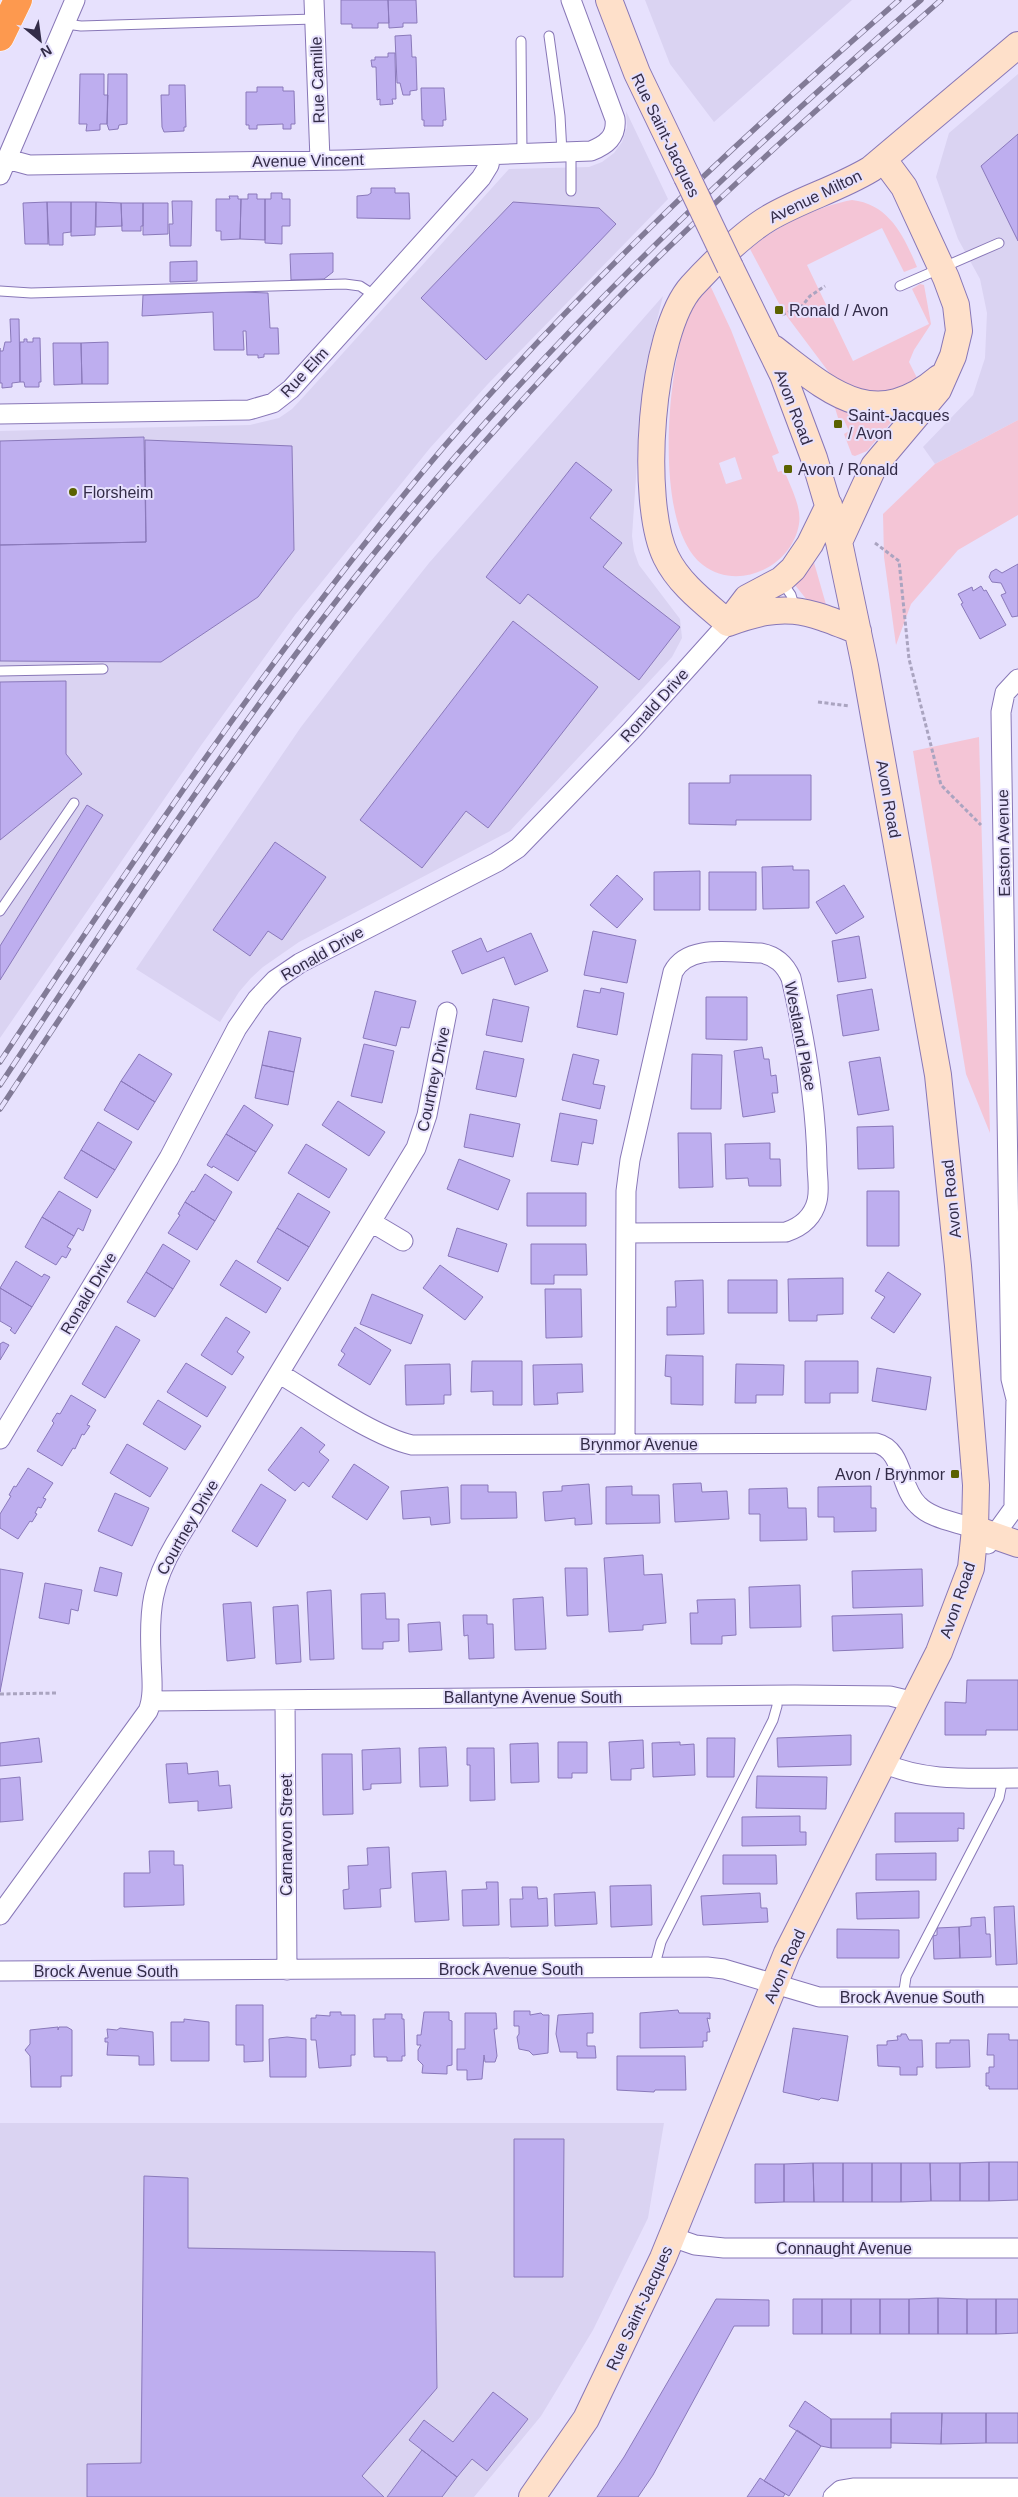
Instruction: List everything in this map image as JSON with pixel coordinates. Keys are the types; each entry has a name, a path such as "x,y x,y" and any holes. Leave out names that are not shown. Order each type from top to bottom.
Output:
{"highway":[{"path":"0,28 11,0"},
{"path":"0,37 18,0"}],"main road":[{"name":"Rue Saint-Jacques","path":"609,0 637,73 730,267"},
{"name":"Avenue Milton","path":"728,623 696,595 673,569 659,538 653,514 652,470 656,396 662,360 675,313 692,286 761,222 849,182 884,160 1018,45"},
{"path":"839,542 874,466 884,451 930,402 943,382 958,343 959,317 942,267 904,187 884,160"},
{"name":"Avon Road","path":"724,2108 788,1953 939,1652 971,1568 996,1536 976,1475 958,1266 938,1075 858,631 829,504 801,420 769,345 730,267"},
{"path":"769,345 825,388 844,399 868,405 895,402 919,393 949,366"},
{"path":"728,623 747,598 781,580 800,562 829,504"},
{"path":"728,623 759,612 795,610 817,614 858,631"},
{"name":"Rue Saint-Jacques","path":"532,2497 586,2419 610,2374 672,2237 724,2108"}],"street":[{"path":"3,167 75,0"},
{"name":"Rue Camille","path":"314,0 320,160"},
{"name":"Avenue Vincent","path":"3,167 320,160 591,151 607,142 615,132 615,119 571,0"},
{"name":"Rue Elm","path":"0,414 249,410 265,407 286,394 481,178 489,165 491,155"},
{"name":"Ronald Drive","path":"0,1439 169,1158 237,1028 266,989 300,963 497,862 518,848 631,731 728,623"},
{"name":"Easton Avenue","path":"996,1536 1014,1508 1016,1399 1014,1379 1000,712 1005,694 1018,679"},
{"name":"Westland Place","path":"625,1444 626,1191 630,1160 673,972 682,960 694,954 761,953 769,955 782,963 791,978 813,1101 816,1127 818,1194 813,1210 802,1224 786,1232 627,1233"},
{"name":"Courtney Drive","path":"0,1915 143,1719 151,1701 150,1622 156,1580 171,1550 280,1374 421,1138 436,1073 447,1012"},
{"path":"371,1222 403,1241"},
{"name":"Brynmor Avenue","path":"280,1374 380,1433 412,1444 862,1442 882,1444 894,1455 906,1489 917,1505 931,1514 996,1536"},
{"name":"Ballantyne Avenue South","path":"151,1701 777,1695 890,1696 915,1702"},
{"name":"Carnarvon Street","path":"286,1700 287,1970"},
{"path":"883,1763 906,1772 932,1778 1010,1778"},
{"name":"Brock Avenue South","path":"0,1971 724,1969 819,1997 1018,1997"},
{"name":"Connaught Avenue","path":"672,2237 695,2245 724,2248 1018,2248"},
{"path":"833,2497 841,2490 853,2488 1018,2488"}],"lane":[{"path":"66,24 81,26 315,19"},
{"path":"549,36 571,191"},
{"path":"521,41 522,154"},
{"path":"900,286 999,243"},
{"path":"0,291 31,293 345,284 360,286 374,295"},
{"path":"781,580 791,595 795,610"},
{"path":"0,671 102,669"},
{"path":"2,905 74,803"},
{"path":"654,1968 661,1942 773,1720 777,1695"},
{"path":"903,1997 906,1977 1010,1778"}],"path":[{"path":"782,315 802,306 810,296 825,286"},
{"path":"874,543 899,562 909,659 941,785 981,825"},
{"path":"818,702 846,706"},
{"path":"0,1694 58,1693"}],"shaded area":[{"path":"645,0 852,0 714,122 670,64"},
{"path":"1018,74 1018,420 935,464 923,447 973,395 985,358 987,313 980,279 958,239 936,177 949,133"},
{"path":"626,111 668,199 487,385 430,448 295,615 202,744 0,1038 0,431 250,425 279,418 292,409 306,394 509,169 589,167 602,162 614,153 622,142 627,127"},
{"path":"852,200 876,208 894,223 907,244 917,267 904,272 882,228 807,265 853,361 929,324 912,289 920,284 924,285 931,324 914,350 909,362 917,378 898,389 872,393 834,379 783,311 750,249 784,225 798,218 825,207"},
{"path":"709,283 731,330 779,453 772,456 778,472 784,470 799,511 799,524 794,539 786,552 775,563 761,571 747,575 732,576 717,573 703,565 687,546 677,520 671,488 669,453 670,417 678,353 689,317","holes":["735,457 742,479 726,484 719,463"]},
{"path":"663,296 646,364 641,404 632,536 634,551 639,565 680,619 682,638 672,657 510,831 299,942 263,967 251,978 239,992 220,1022 136,969 301,727 357,654 429,563"},
{"path":"836,406 892,416 894,419 867,451 855,456 852,455 844,434 849,431 844,420 839,421"},
{"path":"1018,420 1018,515 958,550 911,604 896,645 884,557 883,514 935,464"},
{"path":"813,559 827,608 807,600 795,585"},
{"path":"979,737 990,1133 966,1074 913,751"},
{"path":"0,2123 664,2123 648,2218 593,2330 541,2416 474,2497 0,2497"}],"building":[{"path":"341,0 388,0 389,23 378,23 378,28 352,28 352,24 341,24"},
{"path":"388,0 416,0 417,23 403,23 403,27 389,28"},
{"path":"411,35 412,57 416,57 417,90 410,91 410,95 403,95 400,83 397,83 395,36"},
{"path":"388,53 395,53 396,99 392,99 393,104 380,105 380,99 377,100 376,67 372,67 371,60 375,60 375,57 388,57"},
{"path":"80,74 104,74 104,95 108,95 107,124 100,124 100,130 86,131 87,124 79,124"},
{"path":"108,74 127,74 127,124 119,125 118,129 109,130 107,124"},
{"path":"169,85 185,85 186,127 184,127 184,131 164,132 162,127 161,95 169,95"},
{"path":"257,87 283,87 283,91 294,91 295,124 291,124 291,129 283,129 283,124 257,125 257,129 249,129 249,125 246,125 246,92 257,92"},
{"path":"421,88 444,88 446,120 443,120 443,126 424,126 424,120 422,120"},
{"path":"1018,134 1018,241 981,166"},
{"path":"371,188 395,188 395,193 409,193 410,219 357,218 357,196 368,195 371,193"},
{"path":"271,193 282,193 282,199 290,199 290,226 282,226 282,244 265,243 265,199 271,199"},
{"path":"248,194 257,194 257,199 265,199 265,240 240,239 241,199 248,199"},
{"path":"229,196 238,196 238,199 241,199 240,239 221,240 221,231 216,231 216,199 230,199"},
{"path":"172,201 192,201 191,246 170,246 169,224 173,224"},
{"path":"47,202 71,202 71,232 63,233 63,245 49,245"},
{"path":"47,202 48,244 25,244 23,203"},
{"path":"71,202 96,202 95,235 71,236"},
{"path":"96,202 121,203 122,226 96,227"},
{"path":"513,202 599,208 616,224 486,360 421,298"},
{"path":"121,203 143,203 143,226 141,226 141,231 122,231"},
{"path":"143,203 168,203 168,234 143,235"},
{"path":"333,253 333,272 324,279 291,280 290,254"},
{"path":"197,261 197,281 170,282 170,262"},
{"path":"268,293 270,328 278,328 279,354 264,354 264,357 258,358 258,355 247,355 246,331 243,331 244,350 214,350 213,312 142,316 143,295"},
{"path":"10,319 19,319 20,382 12,383 12,387 2,388 2,383 0,383 0,351 3,351 5,342 11,342"},
{"path":"33,338 40,338 41,382 39,382 39,387 25,387 24,382 20,382 20,342 24,342 24,339 27,339 27,342 33,342"},
{"path":"108,342 108,384 82,384 81,343"},
{"path":"53,343 81,343 82,384 54,385"},
{"name":"Florsheim","path":"144,437 146,542 0,545 0,441"},
{"path":"145,440 292,446 294,550 258,597 161,662 0,661 0,545 146,542"},
{"path":"576,462 612,490 590,518 622,543 603,567 680,627 639,680 528,594 520,604 486,577"},
{"path":"1018,564 1018,616 1012,617 1001,595 1006,593 1001,583 992,582 989,577 991,572 996,569 1002,573"},
{"path":"981,586 984,591 986,590 1006,625 980,639 961,604 963,603 958,594 972,587 973,591"},
{"path":"513,621 598,687 488,828 466,811 422,868 360,820"},
{"path":"66,681 66,754 82,774 0,840 0,682"},
{"path":"730,775 811,775 811,820 736,820 736,825 689,824 689,783 730,783"},
{"path":"87,805 103,815 0,980 0,946"},
{"path":"275,842 326,877 282,940 268,931 250,956 213,930"},
{"path":"793,866 793,870 809,870 809,908 763,909 762,867"},
{"path":"700,871 700,910 654,910 654,872"},
{"path":"709,872 756,872 756,910 709,910"},
{"path":"617,875 643,899 617,928 590,905"},
{"path":"844,885 864,917 836,934 816,902"},
{"path":"593,931 636,940 627,983 584,975"},
{"path":"531,933 548,971 515,985 504,957 462,974 452,951 481,938 487,952"},
{"path":"859,936 866,978 838,982 832,941"},
{"path":"601,988 624,993 617,1035 577,1027 584,990 600,993"},
{"path":"872,989 879,1030 843,1036 837,995"},
{"path":"375,991 416,1001 409,1028 401,1027 396,1046 363,1038"},
{"path":"706,997 747,997 747,1040 706,1039"},
{"path":"493,999 529,1007 522,1042 486,1035"},
{"path":"269,1031 301,1038 294,1072 262,1065"},
{"path":"364,1044 394,1051 382,1103 351,1096"},
{"path":"762,1047 764,1059 769,1059 771,1076 776,1075 778,1093 772,1093 775,1112 743,1117 734,1051"},
{"path":"484,1051 524,1059 516,1097 476,1089"},
{"path":"139,1054 172,1074 155,1102 121,1081"},
{"path":"573,1054 599,1060 593,1084 605,1086 600,1109 562,1100"},
{"path":"692,1054 722,1055 721,1109 691,1109"},
{"path":"880,1057 889,1110 858,1115 849,1062"},
{"path":"262,1065 294,1072 288,1105 255,1098"},
{"path":"121,1081 155,1102 138,1130 104,1110"},
{"path":"338,1101 385,1132 369,1156 322,1125"},
{"path":"244,1105 273,1125 256,1152 226,1134"},
{"path":"560,1113 597,1120 593,1144 582,1142 578,1165 551,1161"},
{"path":"470,1114 520,1124 513,1157 464,1147"},
{"path":"98,1122 132,1142 115,1170 81,1150"},
{"path":"893,1126 894,1168 858,1169 857,1127"},
{"path":"678,1133 711,1133 713,1187 679,1188"},
{"path":"226,1134 256,1152 238,1181 213,1166 212,1168 207,1165"},
{"path":"770,1143 770,1159 780,1159 781,1186 749,1186 748,1178 726,1179 725,1144"},
{"path":"306,1144 347,1169 329,1198 288,1173"},
{"path":"81,1150 115,1170 97,1198 64,1178"},
{"path":"459,1159 510,1180 498,1210 447,1189"},
{"path":"205,1174 232,1192 215,1221 185,1202 192,1191 194,1192"},
{"path":"59,1191 91,1210 83,1231 78,1228 74,1236 42,1217"},
{"path":"867,1191 899,1191 899,1246 867,1246"},
{"path":"298,1193 330,1212 309,1247 277,1228"},
{"path":"527,1193 586,1193 586,1226 527,1226"},
{"path":"185,1202 215,1221 197,1250 168,1233 180,1215 178,1214"},
{"path":"42,1217 74,1236 67,1247 71,1249 66,1258 62,1256 56,1265 25,1247"},
{"path":"277,1228 309,1247 288,1281 257,1262"},
{"path":"457,1228 507,1244 498,1272 448,1256"},
{"path":"163,1244 190,1261 173,1289 146,1272"},
{"path":"531,1244 586,1244 587,1275 554,1275 554,1284 531,1284"},
{"path":"236,1260 281,1288 266,1313 220,1285"},
{"path":"16,1261 42,1277 44,1274 50,1277 32,1307 0,1288"},
{"path":"440,1265 483,1297 465,1320 423,1288"},
{"path":"146,1272 173,1289 155,1317 127,1302"},
{"path":"888,1272 921,1294 894,1333 871,1318 885,1297 875,1291"},
{"path":"843,1278 843,1314 817,1315 817,1321 789,1321 788,1279"},
{"path":"703,1280 704,1334 667,1335 667,1307 676,1307 675,1281"},
{"path":"728,1280 777,1280 777,1313 728,1313"},
{"path":"0,1288 32,1307 15,1334 10,1330 12,1328 0,1321"},
{"path":"545,1289 581,1289 582,1337 546,1338"},
{"path":"372,1294 423,1315 411,1344 360,1324"},
{"path":"226,1317 250,1332 237,1352 244,1357 232,1375 201,1355"},
{"path":"116,1326 140,1340 105,1398 82,1384"},
{"path":"355,1327 391,1350 370,1385 338,1365 345,1354 341,1351"},
{"path":"3,1342 9,1345 0,1360 0,1344"},
{"path":"666,1355 703,1356 703,1405 671,1404 671,1377 665,1376"},
{"path":"472,1361 522,1361 522,1405 493,1405 493,1391 471,1392"},
{"path":"805,1361 858,1361 858,1393 830,1393 830,1403 805,1403"},
{"path":"186,1363 226,1387 207,1417 167,1392"},
{"path":"450,1364 451,1395 444,1395 444,1404 406,1405 405,1365"},
{"path":"582,1364 583,1392 557,1393 558,1404 534,1405 533,1365"},
{"path":"736,1364 784,1365 783,1395 756,1395 756,1403 735,1403"},
{"path":"877,1368 931,1377 926,1410 872,1401"},
{"path":"71,1395 96,1410 87,1425 90,1426 84,1435 82,1434 75,1449 73,1448 62,1466 37,1451 54,1423 52,1421 57,1413 60,1414"},
{"path":"158,1400 201,1426 185,1450 143,1424"},
{"path":"301,1427 325,1445 319,1452 329,1460 309,1487 303,1482 295,1491 268,1470"},
{"path":"127,1444 168,1468 150,1497 110,1473"},
{"path":"354,1464 389,1487 367,1520 332,1497"},
{"path":"28,1468 53,1483 43,1498 46,1499 41,1508 38,1507 35,1513 37,1514 32,1522 30,1521 18,1539 0,1528 0,1514 11,1496 9,1495 14,1486 16,1487"},
{"path":"701,1483 702,1492 727,1491 729,1519 675,1522 673,1484"},
{"path":"261,1484 286,1500 257,1547 232,1531"},
{"path":"589,1484 592,1524 575,1525 575,1518 545,1521 543,1492 562,1491 562,1486"},
{"path":"461,1485 488,1485 488,1492 516,1492 517,1518 461,1519"},
{"path":"632,1486 632,1495 659,1495 660,1523 606,1524 606,1487"},
{"path":"871,1486 871,1508 876,1508 876,1531 834,1532 834,1517 818,1517 818,1487"},
{"path":"448,1487 450,1523 431,1525 430,1517 403,1519 401,1491"},
{"path":"787,1488 788,1508 806,1508 807,1540 760,1541 760,1514 749,1514 749,1489"},
{"path":"115,1493 149,1508 132,1546 98,1531"},
{"path":"643,1555 644,1575 662,1574 666,1623 643,1625 643,1630 609,1632 604,1558"},
{"path":"100,1567 122,1573 117,1596 94,1591"},
{"path":"565,1568 587,1568 588,1615 567,1616"},
{"path":"0,1569 23,1573 0,1692"},
{"path":"922,1569 923,1606 853,1608 852,1571"},
{"path":"45,1583 82,1590 78,1611 71,1609 69,1624 39,1618"},
{"path":"800,1585 801,1627 750,1628 749,1587"},
{"path":"331,1590 334,1659 310,1660 307,1592"},
{"path":"385,1593 386,1619 399,1619 399,1641 383,1642 383,1649 362,1649 361,1594"},
{"path":"543,1597 546,1649 515,1650 513,1599"},
{"path":"735,1599 736,1635 722,1636 722,1644 691,1644 690,1613 698,1613 697,1600"},
{"path":"251,1602 255,1658 227,1661 223,1604"},
{"path":"298,1605 301,1662 276,1664 273,1607"},
{"path":"902,1614 903,1648 833,1651 832,1616"},
{"path":"463,1615 487,1615 487,1624 493,1624 494,1658 469,1659 468,1635 464,1636"},
{"path":"440,1622 442,1650 409,1652 408,1624"},
{"path":"967,1680 1018,1680 1018,1730 986,1730 986,1735 945,1735 945,1702 966,1703"},
{"path":"851,1735 851,1765 778,1767 777,1738"},
{"path":"39,1738 42,1762 0,1766 0,1743"},
{"path":"707,1738 735,1738 734,1777 707,1777"},
{"path":"643,1740 644,1768 631,1769 631,1780 611,1780 609,1742"},
{"path":"558,1742 587,1742 587,1773 572,1773 572,1778 558,1778"},
{"path":"680,1742 680,1745 694,1744 695,1775 653,1777 652,1743"},
{"path":"538,1743 539,1782 511,1783 510,1744"},
{"path":"446,1747 448,1786 420,1787 419,1748"},
{"path":"400,1748 401,1783 371,1784 371,1789 363,1790 362,1750"},
{"path":"467,1748 494,1748 495,1800 470,1801 470,1765 467,1765"},
{"path":"322,1754 352,1754 353,1814 323,1815"},
{"path":"187,1763 188,1774 218,1771 219,1786 230,1785 232,1808 198,1811 198,1801 169,1803 166,1764"},
{"path":"757,1776 827,1777 826,1809 756,1808"},
{"path":"20,1777 23,1820 0,1822 0,1779"},
{"path":"895,1813 964,1813 964,1829 958,1828 958,1841 895,1842"},
{"path":"800,1816 800,1832 806,1832 806,1845 742,1846 742,1817"},
{"path":"389,1847 391,1888 380,1889 381,1907 344,1909 343,1890 349,1889 348,1866 368,1865 367,1848"},
{"path":"149,1851 174,1851 174,1865 183,1865 184,1905 124,1907 124,1873 150,1873"},
{"path":"936,1853 936,1880 876,1880 876,1854"},
{"path":"723,1855 776,1855 777,1884 723,1884"},
{"path":"446,1871 449,1920 415,1922 412,1873"},
{"path":"486,1882 498,1882 499,1925 463,1926 462,1890 487,1889"},
{"path":"651,1885 652,1925 611,1927 610,1886"},
{"path":"522,1887 537,1887 538,1899 547,1898 548,1926 511,1927 510,1899 523,1899"},
{"path":"919,1891 919,1918 857,1919 856,1893"},
{"path":"595,1892 597,1924 555,1926 554,1894"},
{"path":"760,1893 761,1908 767,1908 768,1922 703,1925 701,1896"},
{"path":"1014,1906 1017,1964 996,1965 994,1907"},
{"path":"985,1917 986,1934 990,1934 991,1957 960,1958 959,1927 971,1926 971,1918"},
{"path":"959,1927 960,1958 934,1959 933,1936 937,1935 937,1928"},
{"path":"837,1929 899,1930 899,1958 837,1958"},
{"path":"236,2005 263,2005 263,2061 244,2062 244,2045 236,2045"},
{"path":"678,2010 679,2013 710,2013 710,2019 707,2018 710,2032 707,2032 707,2041 703,2041 703,2047 640,2048 640,2013"},
{"path":"514,2011 530,2011 530,2015 541,2013 549,2015 548,2053 533,2055 529,2051 519,2049 517,2037 519,2026 514,2026"},
{"path":"330,2012 341,2012 341,2015 355,2015 355,2055 351,2055 351,2066 319,2068 316,2040 311,2040 311,2018 316,2018 316,2015 330,2016"},
{"path":"424,2012 449,2012 449,2020 452,2021 452,2065 447,2066 447,2074 422,2073 423,2065 418,2060 418,2050 421,2045 417,2045 417,2035 421,2035"},
{"path":"465,2013 496,2013 497,2029 494,2029 497,2056 495,2062 485,2062 484,2055 482,2079 467,2080 467,2070 457,2070 457,2049 465,2049"},
{"path":"593,2013 593,2033 587,2033 587,2046 595,2046 596,2058 577,2058 577,2052 560,2052 556,2034 558,2015"},
{"path":"385,2014 402,2014 402,2019 404,2019 405,2056 402,2056 402,2061 387,2061 387,2057 374,2057 373,2019 385,2019"},
{"path":"184,2019 209,2022 209,2061 171,2061 171,2022 184,2022"},
{"path":"58,2027 58,2030 59,2027 67,2027 72,2030 72,2076 61,2076 61,2087 31,2087 30,2056 25,2050 30,2044 30,2030"},
{"path":"120,2028 153,2032 154,2065 139,2065 139,2056 107,2055 108,2042 105,2042 105,2038 108,2038 107,2029 117,2030"},
{"path":"793,2028 848,2036 838,2101 821,2098 819,2100 783,2092"},
{"path":"901,2034 906,2034 909,2040 922,2040 923,2067 917,2067 917,2075 900,2075 900,2067 878,2066 877,2045 887,2045 887,2041 898,2040 897,2036 901,2036"},
{"path":"988,2034 1009,2034 1009,2040 1018,2040 1018,2089 989,2089 989,2086 986,2086 986,2073 989,2073 989,2067 994,2067 994,2055 987,2055"},
{"path":"287,2037 306,2039 306,2077 270,2077 269,2039"},
{"path":"950,2040 969,2040 970,2067 936,2068 936,2043 950,2043"},
{"path":"617,2056 685,2056 686,2090 655,2090 654,2092 617,2090"},
{"path":"514,2139 564,2139 563,2277 514,2277"},
{"path":"989,2162 1018,2162 1018,2200 989,2201"},
{"path":"989,2162 989,2201 960,2201 960,2163"},
{"path":"813,2163 843,2163 843,2202 814,2202"},
{"path":"813,2163 814,2202 784,2202 784,2164"},
{"path":"843,2163 872,2163 872,2202 843,2202"},
{"path":"872,2163 901,2163 901,2202 872,2202"},
{"path":"901,2163 930,2163 931,2201 901,2202"},
{"path":"930,2163 960,2163 960,2201 931,2201"},
{"path":"755,2164 784,2164 784,2202 755,2203"},
{"path":"144,2176 188,2178 188,2248 435,2252 437,2388 362,2476 384,2497 87,2497 87,2464 141,2463"},
{"path":"938,2298 967,2299 967,2334 938,2334"},
{"path":"938,2298 938,2334 909,2334 909,2299"},
{"path":"716,2299 769,2300 769,2326 734,2326 653,2475 638,2497 597,2497 624,2457"},
{"path":"793,2299 822,2299 822,2334 793,2334"},
{"path":"822,2299 851,2299 851,2334 822,2334"},
{"path":"851,2299 880,2299 880,2334 851,2334"},
{"path":"880,2299 909,2299 909,2334 880,2334"},
{"path":"967,2299 996,2299 996,2334 967,2334"},
{"path":"996,2299 1018,2299 1018,2333 996,2334"},
{"path":"493,2392 528,2419 487,2471 472,2459 457,2477 409,2440 424,2420 453,2442"},
{"path":"805,2401 831,2419 831,2448 821,2446 789,2426"},
{"path":"891,2413 942,2413 941,2444 891,2443"},
{"path":"942,2413 986,2413 986,2443 941,2444"},
{"path":"986,2413 1018,2413 1018,2443 986,2443"},
{"path":"831,2419 891,2419 891,2448 831,2448"},
{"path":"797,2430 821,2446 789,2496 764,2481"},
{"path":"422,2450 457,2477 442,2497 387,2497"},
{"path":"760,2478 785,2494 783,2497 747,2497"}],"railway":[{"path":"0,1062 151,836 255,689 364,544 421,474 532,348 650,228 773,112 899,0"},
{"path":"0,1085 133,885 224,753 318,625 430,486 562,339 631,269 774,132 921,0"},
{"path":"0,1109 168,857 284,692 345,611 473,455 569,349 669,247 769,153 941,0"}],"place":[{"name":"Ronald / Avon","path":"779,310"},
{"name":"Saint-Jacques / Avon","path":"838,424"},
{"name":"Avon / Ronald","path":"788,469"},
{"name":"Florsheim","path":"73,492"},
{"name":"Avon / Brynmor","path":"955,1474"}]}
